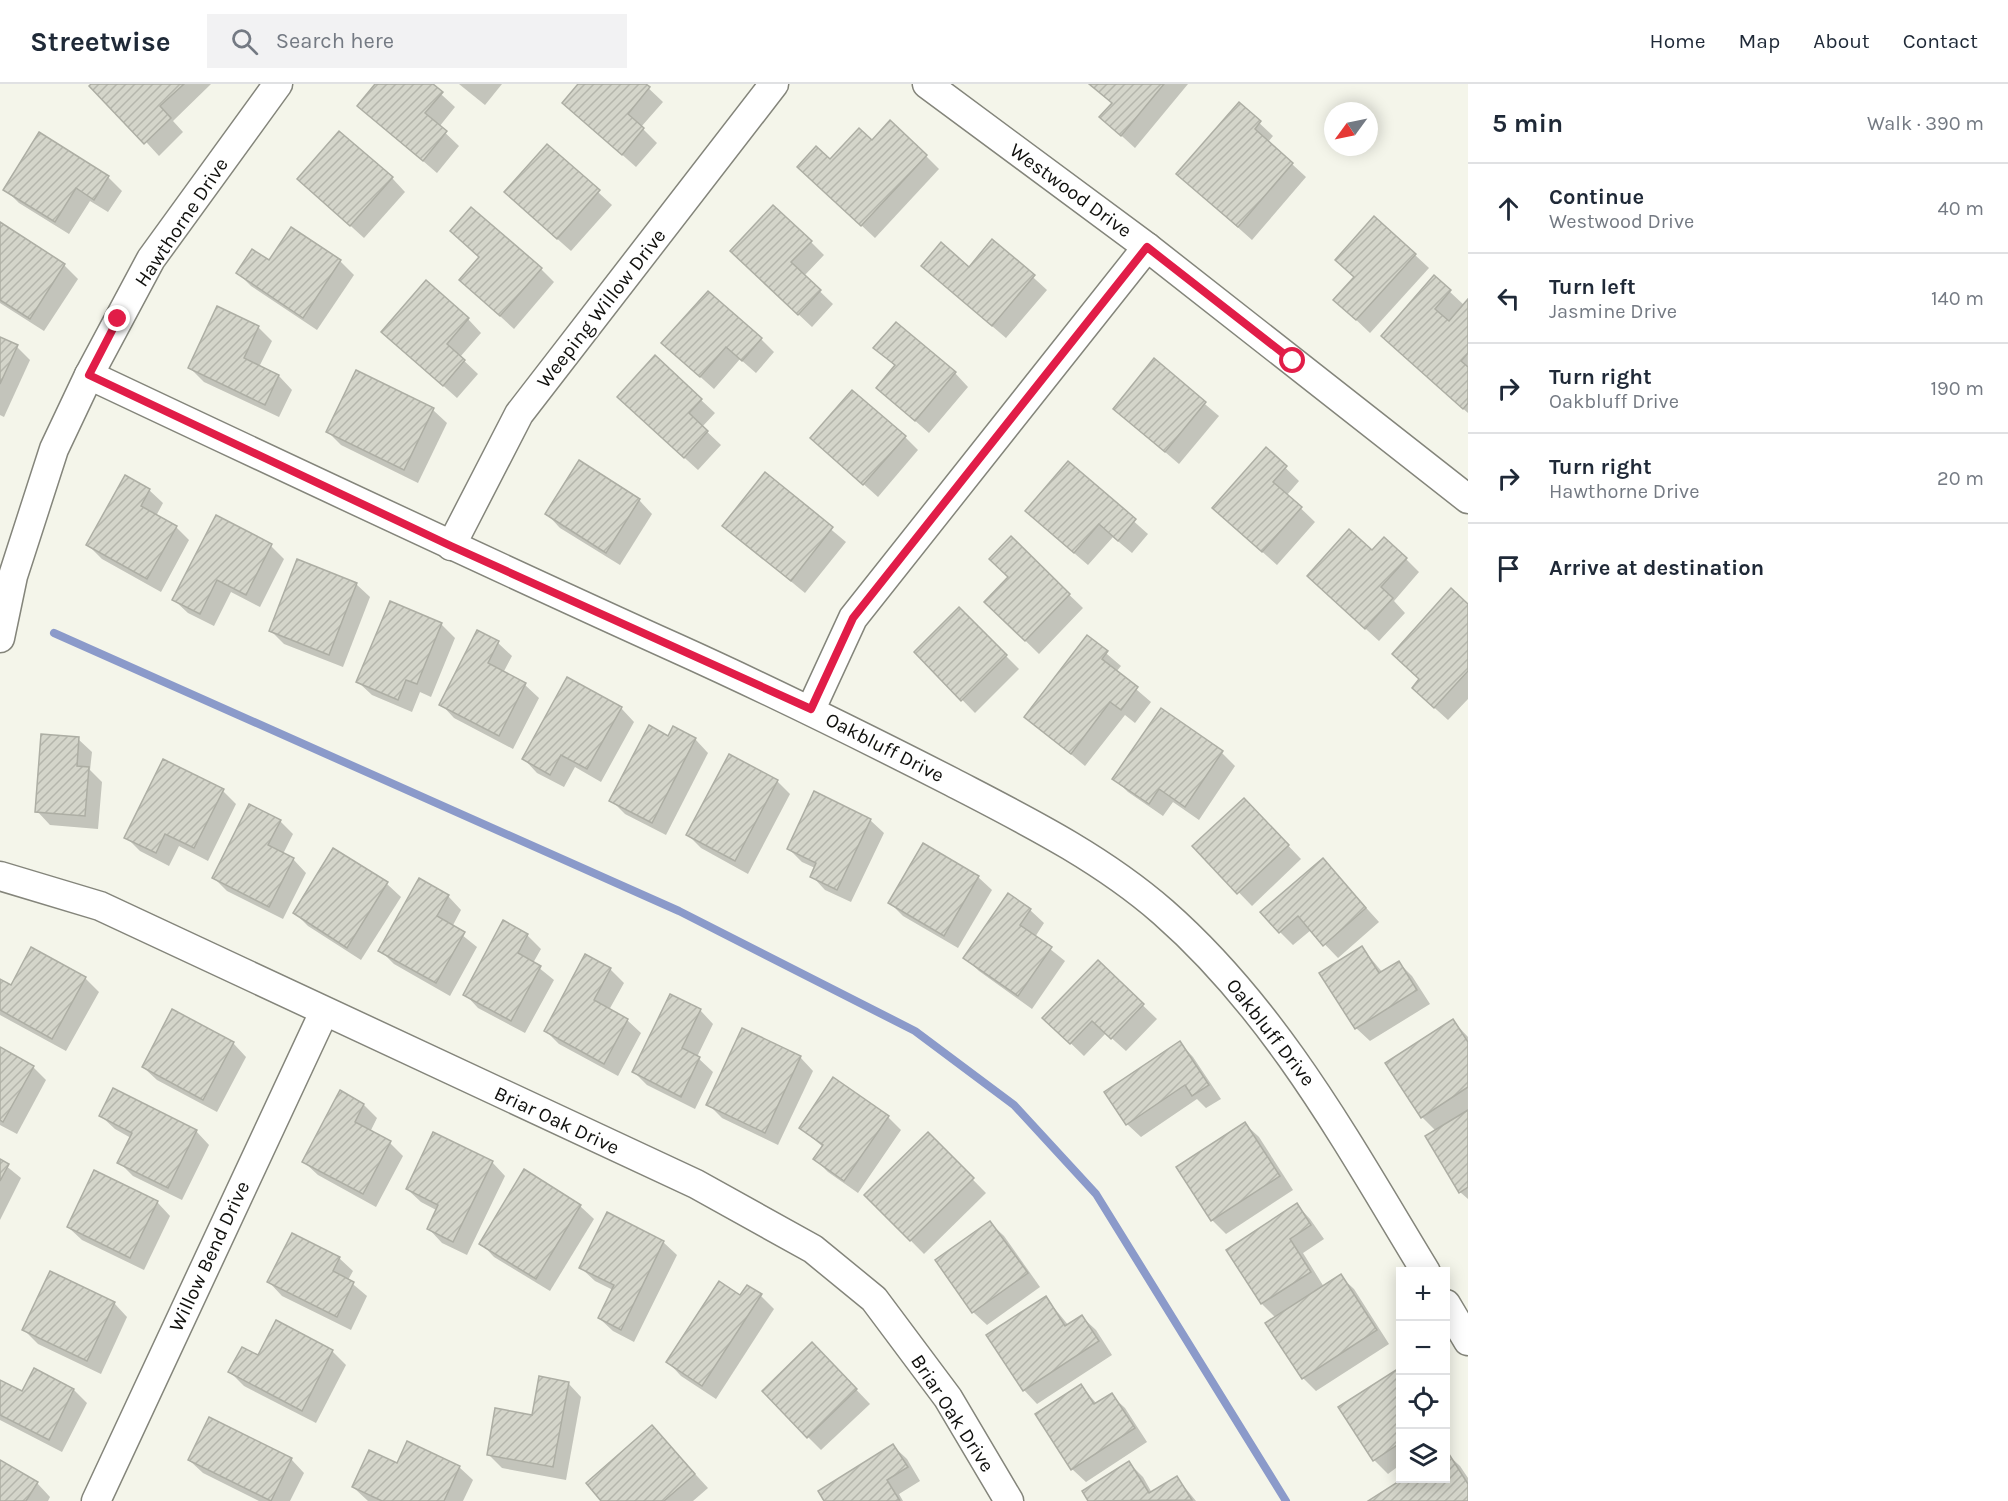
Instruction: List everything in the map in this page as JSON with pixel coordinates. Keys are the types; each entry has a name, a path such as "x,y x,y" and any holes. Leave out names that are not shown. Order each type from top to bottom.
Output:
{"street":[{"name":"Hawthorne Drive","path":"0,638 13,576 54,449 89,375 151,259 278,84"},
{"name":"Weeping Willow Drive","path":"451,546 519,414 774,84"},
{"name":"Westwood Drive","path":"927,84 1147,247 1468,500"},
{"path":"811,709 853,618 1147,247"},
{"name":"Oakbluff Drive","path":"89,375 451,546 811,709 1069,843 1162,911 1230,977 1286,1046 1317,1092 1423,1267"},
{"name":"Briar Oak Drive","path":"0,876 100,906 696,1184 813,1249 874,1299 948,1398 1009,1501"},
{"name":"Willow Bend Drive","path":"96,1501 324,1012"},
{"path":"1450,1311 1468,1341"}],"building":[{"path":"91,84 184,84 160,106 171,118 144,144 89,86"},
{"path":"375,84 433,84 443,92 425,113 447,131 423,161 357,106"},
{"path":"578,84 646,84 650,87 628,114 644,128 622,155 562,103"},
{"path":"1089,84 1164,84 1121,136 1099,117 1112,103"},
{"path":"1239,102 1261,121 1255,129 1293,163 1238,227 1176,174"},
{"path":"890,120 927,155 861,226 797,167 816,146 830,159 859,128 872,140"},
{"path":"339,131 393,177 350,226 297,179"},
{"path":"39,132 109,176 94,200 76,188 55,222 3,190"},
{"path":"547,144 600,190 557,239 504,192"},
{"path":"773,205 812,241 791,262 821,290 798,315 730,251"},
{"path":"471,207 542,268 500,316 459,280 479,257 450,231"},
{"path":"1374,216 1416,254 1356,320 1333,300 1354,277 1335,260"},
{"path":"0,222 65,264 30,319 0,300"},
{"path":"291,227 341,260 303,318 236,273 252,249 269,260"},
{"path":"992,239 1035,275 992,326 921,266 941,242 969,267"},
{"path":"1434,275 1451,290 1435,309 1449,321 1468,299 1468,353 1461,361 1468,367 1468,403 1463,409 1381,336"},
{"path":"426,280 469,318 447,344 465,360 443,386 381,332"},
{"path":"708,291 762,338 742,361 726,347 700,377 661,343"},
{"path":"217,306 259,326 244,358 279,375 265,405 188,368"},
{"path":"896,322 956,372 915,421 876,388 895,365 873,348"},
{"path":"0,337 18,345 0,384"},
{"path":"655,355 702,399 689,413 708,431 684,458 617,397"},
{"path":"1154,358 1206,402 1165,452 1113,409"},
{"path":"356,370 434,408 404,470 326,432"},
{"path":"852,390 906,436 863,485 810,438"},
{"path":"1266,447 1287,466 1273,482 1302,507 1262,552 1212,508"},
{"path":"579,460 640,499 606,553 545,514"},
{"path":"1068,461 1136,519 1118,541 1099,524 1074,553 1025,511"},
{"path":"765,472 833,527 791,581 722,526"},
{"path":"125,475 150,489 141,506 177,526 147,579 86,545"},
{"path":"216,515 272,544 246,595 217,580 200,614 172,600"},
{"path":"1349,529 1372,550 1384,537 1407,558 1381,587 1393,598 1365,629 1307,576"},
{"path":"1011,536 1070,594 1025,641 984,602 1008,577 989,559"},
{"path":"297,559 357,583 329,655 269,631"},
{"path":"1451,588 1468,604 1468,671 1434,708 1412,688 1419,679 1392,654"},
{"path":"390,601 442,623 417,684 406,680 398,700 356,682"},
{"path":"959,607 1007,655 961,701 914,652"},
{"path":"477,630 499,641 488,663 526,683 499,736 439,705"},
{"path":"1087,635 1108,651 1102,659 1138,687 1121,710 1110,702 1071,754 1024,717"},
{"path":"567,677 622,707 587,769 561,755 550,775 522,759"},
{"path":"1161,708 1223,751 1185,807 1159,789 1149,804 1112,779"},
{"path":"649,725 668,736 673,726 696,738 652,823 609,801"},
{"path":"41,734 79,737 77,766 89,767 85,816 35,812"},
{"path":"729,754 778,780 735,861 686,835"},
{"path":"163,759 224,789 194,848 165,834 156,853 124,838"},
{"path":"814,791 871,819 837,890 810,877 816,863 787,849"},
{"path":"1244,798 1289,845 1237,894 1192,846"},
{"path":"249,804 281,820 268,845 294,858 269,907 212,878"},
{"path":"923,843 979,876 944,936 888,903"},
{"path":"333,848 388,882 347,948 293,913"},
{"path":"1323,858 1366,908 1323,946 1298,916 1279,933 1260,912"},
{"path":"419,878 449,895 437,916 465,932 436,983 378,951"},
{"path":"1008,893 1031,909 1020,925 1052,947 1018,996 963,958"},
{"path":"503,920 528,934 518,953 541,966 511,1021 463,995"},
{"path":"1362,946 1379,973 1399,961 1417,990 1355,1029 1319,973"},
{"path":"31,947 86,977 52,1039 0,1010 0,979 11,985"},
{"path":"585,954 611,968 594,1000 628,1019 604,1064 544,1031"},
{"path":"1098,960 1144,1004 1111,1039 1092,1021 1070,1044 1042,1018"},
{"path":"670,994 701,1009 682,1048 700,1057 681,1097 632,1072"},
{"path":"172,1009 234,1042 203,1100 142,1067"},
{"path":"1453,1019 1468,1042 1468,1087 1421,1118 1385,1063"},
{"path":"742,1028 801,1056 765,1133 706,1105"},
{"path":"1180,1041 1209,1085 1192,1096 1185,1085 1126,1125 1104,1092"},
{"path":"0,1047 34,1066 3,1122 0,1120"},
{"path":"833,1077 889,1116 844,1181 813,1159 823,1145 799,1128"},
{"path":"113,1088 197,1130 168,1188 117,1163 132,1133 99,1116"},
{"path":"340,1090 364,1104 355,1122 391,1141 363,1194 302,1162"},
{"path":"1468,1110 1468,1187 1459,1193 1425,1136"},
{"path":"1245,1122 1280,1176 1211,1221 1176,1167"},
{"path":"433,1132 493,1161 453,1242 427,1229 438,1205 406,1189"},
{"path":"928,1132 974,1178 910,1241 864,1195"},
{"path":"0,1159 9,1164 0,1181"},
{"path":"524,1169 581,1205 536,1279 479,1244"},
{"path":"94,1170 158,1201 130,1258 67,1227"},
{"path":"1297,1203 1311,1225 1290,1239 1311,1272 1261,1304 1226,1250"},
{"path":"607,1212 664,1241 621,1330 598,1318 614,1285 579,1268"},
{"path":"990,1221 1028,1273 972,1313 935,1260"},
{"path":"292,1233 340,1257 333,1271 354,1282 337,1317 267,1282"},
{"path":"50,1271 115,1302 87,1361 22,1330"},
{"path":"1341,1274 1377,1330 1302,1379 1265,1323"},
{"path":"719,1281 740,1295 747,1285 762,1294 702,1386 666,1362"},
{"path":"1046,1296 1065,1326 1082,1315 1099,1341 1023,1391 986,1335"},
{"path":"276,1320 333,1350 302,1411 228,1372 242,1347 258,1355"},
{"path":"812,1342 857,1389 807,1438 762,1391"},
{"path":"34,1368 74,1389 49,1440 0,1415 0,1380 22,1391"},
{"path":"1396,1370 1396,1446 1373,1461 1338,1407"},
{"path":"539,1376 569,1382 553,1467 487,1455 495,1408 532,1415"},
{"path":"1081,1384 1094,1404 1112,1393 1135,1428 1071,1470 1035,1414"},
{"path":"209,1417 292,1458 271,1501 188,1460"},
{"path":"652,1425 695,1474 664,1501 601,1501 586,1483"},
{"path":"407,1441 460,1466 444,1501 382,1501 352,1487 369,1450 397,1463"},
{"path":"893,1444 908,1467 887,1480 900,1501 824,1501 818,1491"},
{"path":"1450,1456 1468,1484 1468,1501 1368,1501 1396,1483 1450,1483"},
{"path":"0,1460 38,1482 26,1501 0,1501"},
{"path":"1129,1461 1149,1493 1177,1476 1192,1500 1088,1501 1082,1491"}],"waterway":[{"path":"54,633 679,911 915,1031 1014,1105 1096,1194 1286,1501"}],"route":[{"path":"118,319 89,375 451,546 811,709 853,618 1147,247 1293,361"}]}
